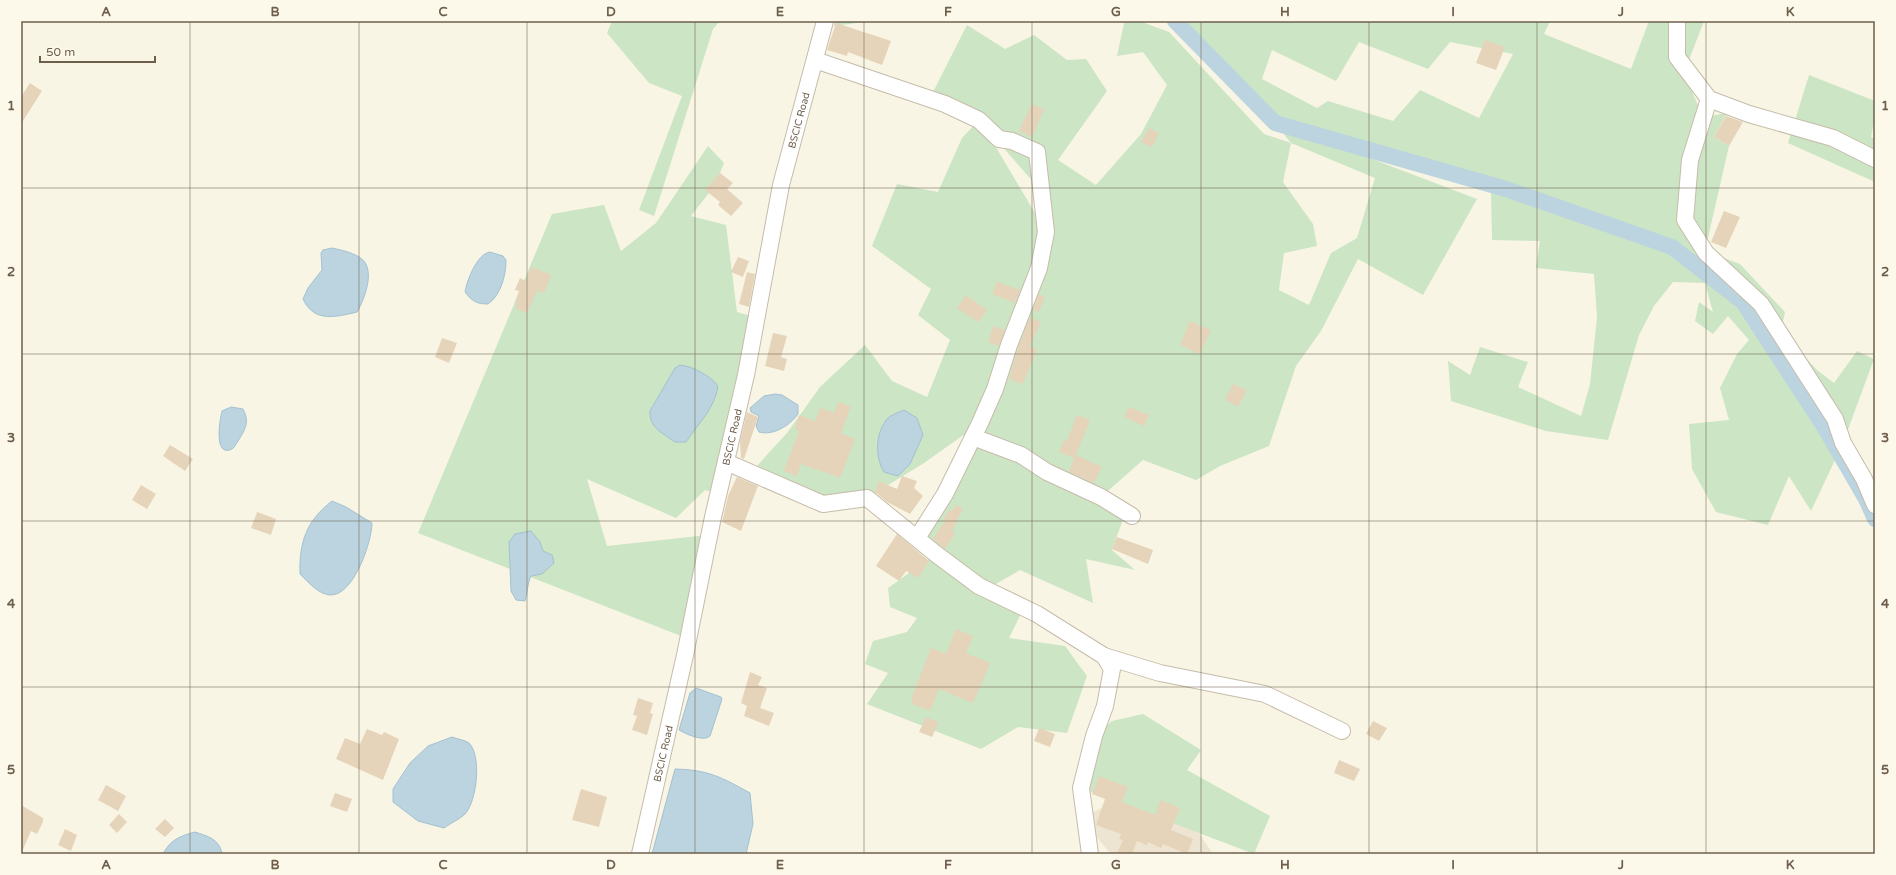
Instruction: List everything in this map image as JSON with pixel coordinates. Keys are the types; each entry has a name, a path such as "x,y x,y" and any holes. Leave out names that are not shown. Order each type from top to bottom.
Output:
{"street":[{"name":"BSCIC Road","path":"640,854 746,375 781,185 825,21"},
{"path":"1677,21 1677,57 1710,99 1749,114 1833,138 1875,159"},
{"path":"815,60 945,104 980,120 999,139 1012,141 1037,152 1046,232 1039,268 1009,344 995,389 945,494 918,538"},
{"path":"1710,99 1690,160 1686,220 1706,253 1761,304 1836,419 1843,443 1864,478 1875,504"},
{"path":"973,436 1021,455 1047,472 1101,497 1132,516"},
{"path":"726,462 823,504 867,498 936,554 979,586 1037,614 1104,656 1160,673 1266,694 1342,731"},
{"path":"1090,854 1081,788 1094,736 1105,706 1112,669 1104,656"}],"shaded area":[{"path":"1163,780 1213,854 1111,854 1080,818"}],"green space":[{"path":"612,21 720,21 713,29 654,216 639,210 682,96 649,83 607,33"},
{"path":"835,21 871,21 834,26"},
{"path":"1139,21 1169,32 1264,134 1291,143 1275,123 1175,21 1550,21 1544,34 1631,69 1649,21 1704,21 1684,73 1703,117 1727,113 1714,137 1729,146 1705,251 1740,264 1785,312 1781,331 1817,370 1834,383 1857,351 1874,359 1843,443 1811,511 1789,476 1768,525 1716,512 1692,469 1689,424 1729,420 1720,388 1737,354 1749,340 1728,316 1713,334 1695,321 1699,302 1713,312 1705,283 1673,282 1654,306 1639,335 1608,440 1546,431 1451,401 1448,361 1470,375 1480,347 1528,362 1518,387 1581,416 1590,384 1597,317 1594,274 1536,268 1540,241 1492,240 1491,187 1283,125 1477,199 1423,295 1358,259 1321,331 1296,366 1269,446 1220,466 1196,480 1143,460 1101,497 1123,519 1112,550 1135,570 1086,559 1093,603 1020,570 996,584 987,585 1024,608 1009,638 1065,646 1087,676 1067,733 1018,727 981,749 867,704 888,673 865,664 873,641 907,632 917,618 890,607 888,588 936,554 917,538 979,424 924,463 867,498 823,504 755,468 787,433 820,387 865,345 892,381 927,397 950,340 918,315 931,289 872,246 897,184 938,192 962,138 979,120 931,96 967,25 1005,49 1034,35 1067,60 1086,59 1107,91 1058,160 1096,185 1141,134 1167,85 1143,52 1117,56 1124,23","holes":["1359,42 1428,69 1450,42 1513,54 1479,118 1420,90 1393,121 1328,101 1317,108 1262,79 1272,50 1336,81","981,122 1042,192 1045,230","1291,143 1375,178 1357,238 1331,253 1309,305 1279,290 1284,253 1317,246 1313,224 1283,182","1675,249 1741,301 1706,283"]},
{"path":"1809,75 1875,101 1875,116 1871,137 1875,139 1875,182 1788,143"},
{"path":"708,146 724,163 715,185 691,216 726,225 737,312 751,316 716,493 705,490 676,518 587,479 607,546 707,535 681,636 418,533 552,214 604,205 621,251 656,223"},
{"path":"1143,714 1201,750 1187,770 1270,816 1254,854 1081,788 1094,736 1112,721"}],"water":[{"path":"332,248 356,255 364,262 367,268 368,283 357,312 334,316 319,315 308,307 303,299 308,288 322,270 321,253 323,250"},
{"path":"490,252 503,256 506,260 502,284 493,300 488,304 477,303 465,292 473,268 481,257"},
{"path":"680,365 690,367 701,372 718,386 710,409 686,442 675,442 662,433 654,426 650,417 650,411 675,368"},
{"path":"775,394 782,395 798,405 798,414 791,422 781,429 765,433 759,432 756,426 759,416 751,412 750,408 764,396"},
{"path":"231,407 243,409 246,418 246,426 235,446 232,449 226,450 222,448 220,443 219,429 222,411"},
{"path":"904,410 917,418 923,435 910,464 898,476 884,472 879,460 878,438 887,419"},
{"path":"332,501 346,507 372,523 369,542 365,554 354,577 339,593 331,595 322,593 300,574 300,563 303,543 310,525 316,516"},
{"path":"531,531 540,542 543,551 552,555 554,563 542,574 531,576 525,601 516,600 511,591 509,542 515,534"},
{"path":"696,688 721,697 722,699 710,736 707,738 694,737 679,730 690,693"},
{"path":"452,737 469,743 476,758 477,768 473,799 469,808 463,816 444,828 418,821 393,802 393,789 410,763 428,746"},
{"path":"675,769 697,771 714,775 750,793 753,824 746,854 652,854"},
{"path":"195,832 216,842 221,849 222,854 163,854 169,845 176,839"}],"building":[{"path":"836,23 891,41 882,65 848,52 847,56 827,50"},
{"path":"1485,40 1505,47 1496,70 1476,63"},
{"path":"30,83 42,91 21,124 21,97"},
{"path":"1032,104 1044,109 1032,137 1019,131"},
{"path":"1726,116 1743,122 1729,146 1714,137"},
{"path":"1149,128 1159,133 1152,147 1141,142"},
{"path":"720,173 733,183 727,189 743,203 731,216 718,205 720,202 705,190"},
{"path":"1724,211 1740,217 1726,248 1711,242"},
{"path":"738,257 749,261 743,277 731,272"},
{"path":"531,267 551,275 544,293 537,291 527,313 515,308 517,303 515,302 519,291 515,290 520,278 526,281"},
{"path":"747,272 755,274 749,307 739,304"},
{"path":"997,282 1020,290 1015,303 992,294"},
{"path":"1039,294 1045,297 1039,312 1033,310"},
{"path":"966,295 987,310 978,322 957,308"},
{"path":"1030,317 1041,322 1030,346 1037,349 1023,384 1009,379 1018,348"},
{"path":"1190,321 1211,330 1200,354 1180,345"},
{"path":"993,326 1005,330 999,346 988,342"},
{"path":"773,333 787,336 781,357 787,359 784,371 765,366"},
{"path":"442,338 457,343 449,363 435,357"},
{"path":"1233,384 1247,390 1238,407 1225,400"},
{"path":"838,402 851,406 841,433 855,439 840,478 801,464 797,476 784,471 799,431 795,429 799,415 815,421 820,408 834,413"},
{"path":"1129,407 1149,415 1144,426 1124,417"},
{"path":"747,412 758,417 744,459 741,458 740,442"},
{"path":"1077,415 1090,420 1076,455 1102,467 1094,483 1069,472 1074,458 1059,452 1064,440 1067,441"},
{"path":"170,445 193,459 185,471 163,456"},
{"path":"902,476 917,481 914,488 923,496 910,514 887,502 875,492 879,481 897,489"},
{"path":"737,477 758,486 741,531 722,522 728,496"},
{"path":"141,485 156,494 147,509 132,500"},
{"path":"956,505 963,509 952,531 955,533 945,549 933,539 945,521 943,521 949,510 952,511"},
{"path":"257,512 276,519 271,535 251,528"},
{"path":"897,534 929,561 918,578 906,571 899,581 876,566"},
{"path":"1117,537 1153,550 1148,564 1112,549"},
{"path":"956,629 973,636 966,653 990,663 973,703 939,689 930,711 912,704 913,700 911,699 931,648 946,654"},
{"path":"750,672 762,677 758,685 767,688 760,708 774,713 769,726 744,716 747,706 741,703"},
{"path":"638,698 653,703 650,713 653,714 647,735 632,730 637,716 633,715"},
{"path":"926,717 939,722 932,737 919,732"},
{"path":"1373,721 1387,728 1379,741 1366,734"},
{"path":"1039,728 1055,734 1050,747 1034,741"},
{"path":"367,729 382,735 384,732 399,739 383,780 336,759 345,738 360,744"},
{"path":"1339,760 1360,769 1354,781 1334,773"},
{"path":"1099,776 1128,787 1122,802 1155,815 1160,800 1180,808 1171,830 1193,839 1187,854 1163,844 1161,848 1148,842 1147,845 1137,841 1132,854 1117,854 1123,840 1119,839 1121,834 1096,825 1105,799 1092,794"},
{"path":"106,785 126,796 118,811 98,800"},
{"path":"581,789 607,797 599,827 572,820"},
{"path":"335,793 352,799 347,812 330,806"},
{"path":"21,805 43,818 43,822 37,834 31,831 21,854"},
{"path":"119,814 127,822 117,833 109,825"},
{"path":"165,819 174,828 165,837 155,829"},
{"path":"65,829 77,835 71,851 58,845"}],"waterway":[{"path":"1175,21 1275,123 1506,189 1672,247 1743,302 1825,428 1866,499 1875,519"}]}
